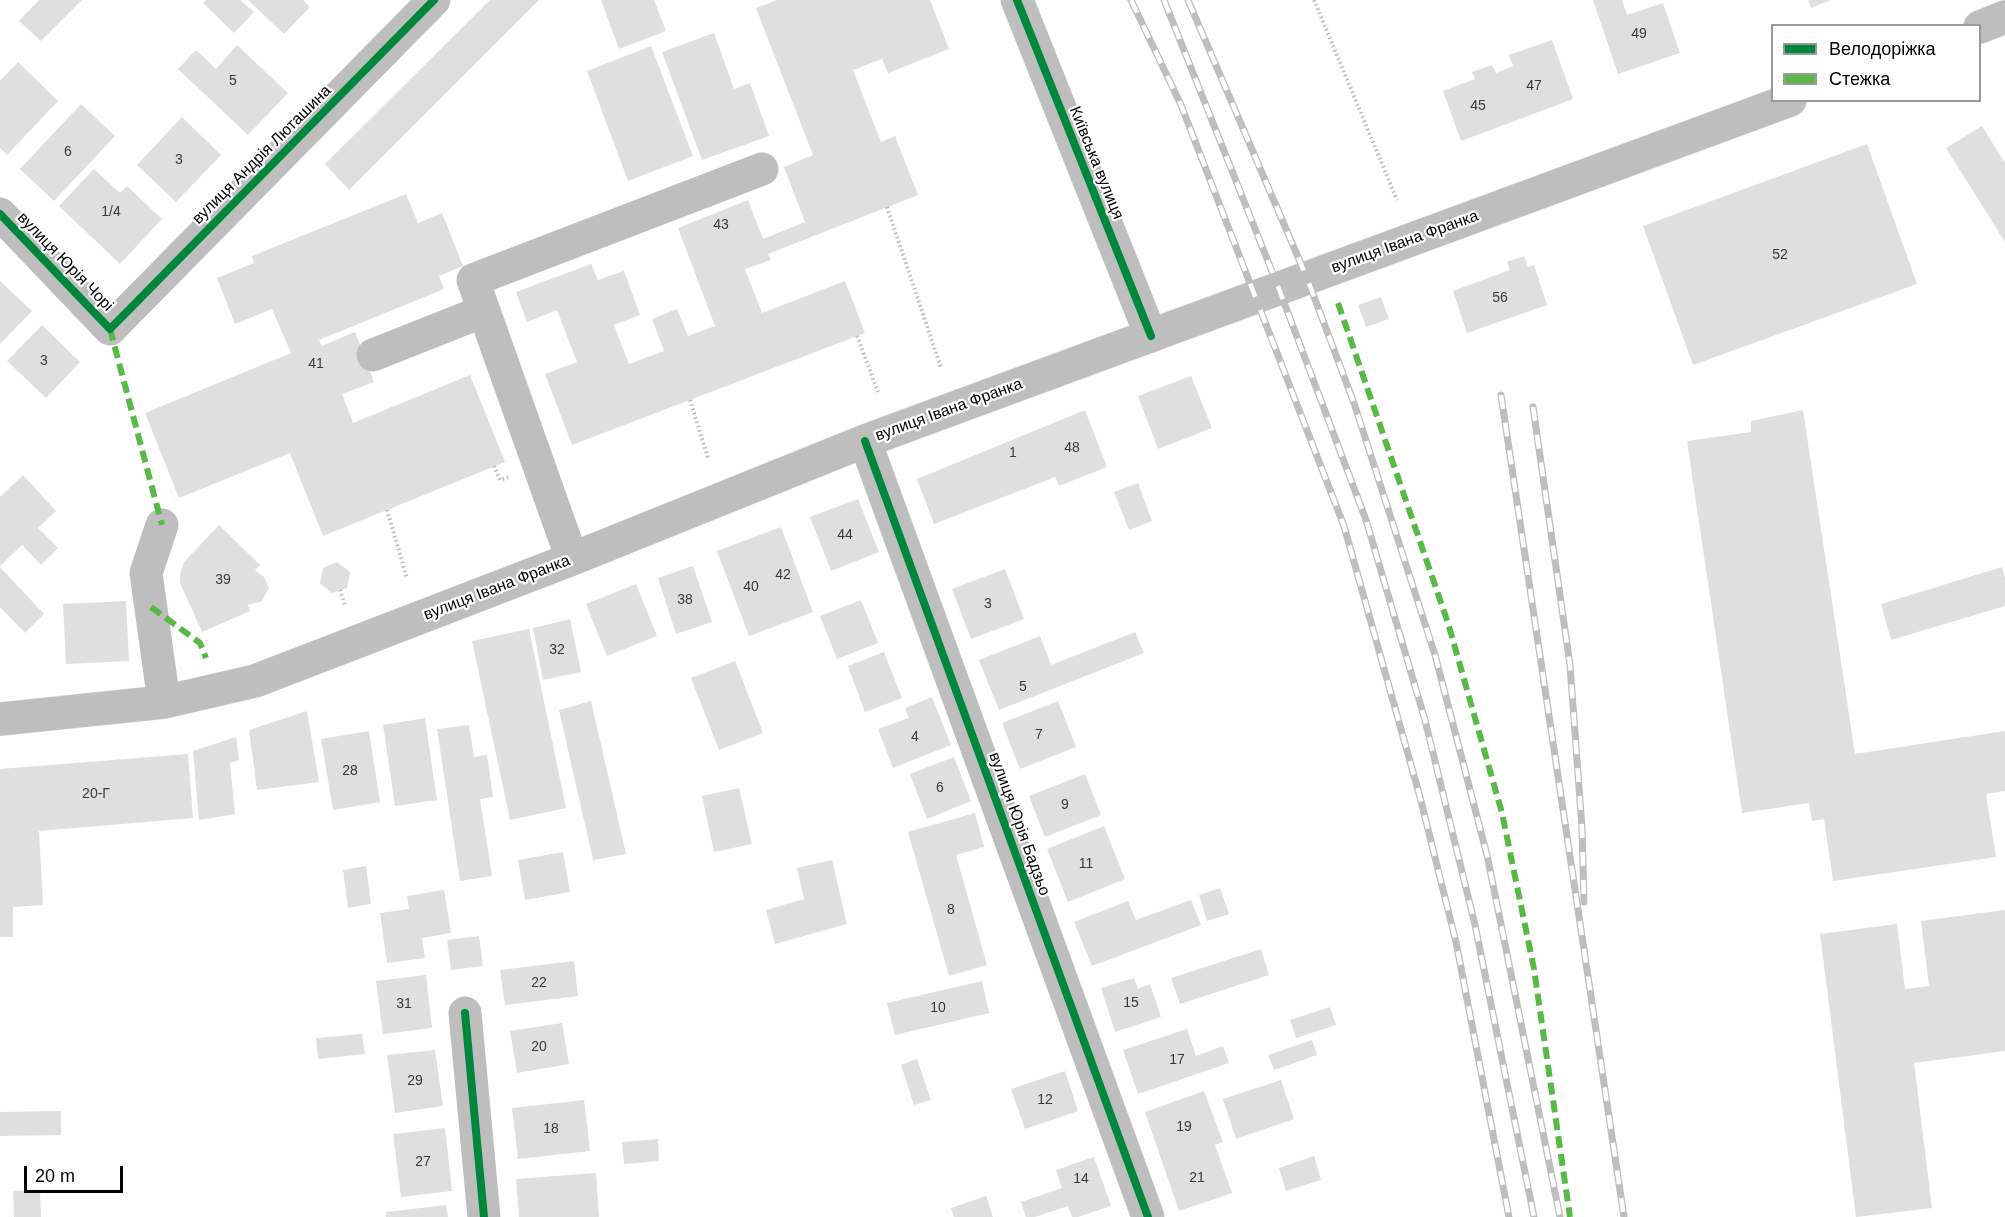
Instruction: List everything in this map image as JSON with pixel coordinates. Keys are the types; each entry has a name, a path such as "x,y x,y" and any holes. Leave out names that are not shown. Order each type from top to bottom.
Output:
{"street":[{"name":"вулиця Андрія Люташина","path":"110,329 434,0"},
{"name":"Київська вулиця","path":"1017,0 1151,336"},
{"path":"1981,27 2005,17"},
{"name":"вулиця Івана Франка","path":"0,719 164,702 255,681 572,559 866,441 1785,102"},
{"path":"572,559 473,280 762,169"},
{"name":"вулиця Юрія Чорі","path":"0,214 110,329"},
{"path":"373,354 484,311"},
{"name":"вулиця Юрія Бадзьо","path":"866,441 1148,1217"},
{"path":"162,525 146,573 164,702"},
{"path":"465,1013 484,1217"}],"path":[{"path":"1314,0 1397,200"},
{"path":"887,207 941,368"},
{"path":"856,336 878,392"},
{"path":"690,400 708,458"},
{"path":"387,510 407,578"},
{"path":"340,590 345,604"}],"building":[{"path":"39,0 82,0 41,41 19,21"},
{"path":"206,0 240,0 254,12 234,33 203,3"},
{"path":"248,0 303,0 310,7 284,34"},
{"path":"490,0 539,0 349,190 325,164"},
{"path":"601,0 654,0 666,31 619,49"},
{"path":"777,0 930,0 949,49 888,73 882,59 853,70 881,142 895,136 918,195 768,254 771,260 745,269 762,313 845,281 865,333 572,445 545,374 577,362 557,310 527,322 516,292 591,264 598,280 624,271 640,315 614,325 629,364 664,351 652,319 677,309 688,336 715,326 678,228 748,200 763,239 805,222 784,167 813,155 756,8"},
{"path":"1593,0 1622,0 1627,15 1663,3 1680,53 1618,74"},
{"path":"1808,0 1831,0 1811,8"},
{"path":"714,33 734,89 750,83 769,136 702,160 662,52"},
{"path":"1552,40 1573,99 1461,141 1443,91 1475,79 1472,72 1492,65 1496,73 1513,66 1509,55"},
{"path":"237,45 288,93 248,135 178,69 196,50 216,69"},
{"path":"651,46 693,156 628,181 587,71"},
{"path":"18,62 58,101 7,155 0,148 0,81"},
{"path":"81,104 115,136 54,201 20,169"},
{"path":"182,117 221,155 176,202 137,165"},
{"path":"1982,126 2005,163 2005,242 1946,148"},
{"path":"1867,144 1917,284 1693,365 1643,226"},
{"path":"94,169 120,193 127,186 162,219 120,264 59,206"},
{"path":"406,194 418,223 442,213 463,266 439,276 444,289 319,340 322,346 355,332 374,382 342,394 353,423 470,375 505,462 323,536 290,453 179,498 145,413 291,353 272,309 235,324 217,278 254,263 252,256"},
{"path":"1524,256 1528,267 1534,265 1547,305 1467,333 1453,291 1510,270 1507,262"},
{"path":"0,281 32,311 0,344"},
{"path":"1381,297 1389,319 1366,327 1358,305"},
{"path":"42,325 80,362 46,398 7,361"},
{"path":"1191,376 1212,428 1158,449 1138,396"},
{"path":"1085,410 1107,467 1059,486 1055,477 934,524 917,479"},
{"path":"1803,410 1855,754 2005,731 2005,791 1986,794 1996,857 1833,881 1824,819 1812,821 1809,803 1742,813 1687,441 1751,432 1751,421"},
{"path":"23,475 56,511 38,528 58,548 41,565 22,545 0,566 0,497"},
{"path":"1138,483 1152,521 1129,530 1114,492"},
{"path":"858,499 879,552 831,571 810,517"},
{"path":"219,525 260,565 255,570 264,577 269,588 262,601 248,605 250,611 202,632 180,583 180,575 184,562"},
{"path":"781,527 813,612 749,636 717,551"},
{"path":"337,562 350,572 347,588 332,593 320,583 323,568"},
{"path":"693,566 712,622 676,634 658,578"},
{"path":"0,567 44,614 25,633 0,607"},
{"path":"2002,567 2005,578 2005,606 1891,640 1881,604"},
{"path":"1005,569 1024,619 971,639 952,589"},
{"path":"636,584 657,636 607,656 586,604"},
{"path":"861,600 878,643 837,659 820,616"},
{"path":"126,601 129,661 66,664 63,604"},
{"path":"570,619 581,672 543,680 533,628"},
{"path":"529,629 566,808 510,820 472,641"},
{"path":"1135,632 1144,653 999,710 979,660 1040,636 1051,665"},
{"path":"884,652 902,698 865,712 848,666"},
{"path":"735,661 763,733 719,750 691,678"},
{"path":"932,697 951,745 893,768 878,729 909,718 905,708"},
{"path":"591,701 626,854 593,860 559,710"},
{"path":"1058,701 1076,747 1020,769 1002,723"},
{"path":"307,711 319,782 257,790 249,730"},
{"path":"425,718 437,800 395,806 383,725"},
{"path":"469,725 474,757 487,755 493,797 480,799 492,876 460,881 437,729"},
{"path":"369,731 380,802 333,810 321,739"},
{"path":"236,737 239,760 230,763 235,814 199,820 193,751"},
{"path":"188,754 193,818 39,831 43,905 13,907 13,937 0,937 0,769"},
{"path":"954,757 971,801 927,819 910,774"},
{"path":"1085,774 1101,815 1045,837 1029,796"},
{"path":"739,788 752,844 714,852 702,796"},
{"path":"975,813 984,847 956,855 987,965 949,976 908,832"},
{"path":"1104,826 1125,879 1068,902 1047,849"},
{"path":"563,852 570,892 525,900 518,860"},
{"path":"832,860 847,924 775,944 766,910 804,899 797,868"},
{"path":"366,866 371,904 348,908 343,870"},
{"path":"1220,888 1229,914 1207,921 1199,895"},
{"path":"444,890 451,933 422,938 425,958 387,963 380,913 409,909 407,896"},
{"path":"1191,900 1201,925 1092,966 1074,922 1128,901 1136,920"},
{"path":"2005,910 2005,1051 1914,1063 1932,1208 1856,1217 1820,934 1897,924 1905,989 1929,986 1921,921"},
{"path":"479,936 483,966 451,970 447,940"},
{"path":"1261,949 1269,975 1180,1004 1171,978"},
{"path":"574,961 578,996 505,1005 500,970"},
{"path":"426,975 432,1028 383,1034 376,981"},
{"path":"1134,978 1138,989 1150,984 1161,1017 1115,1032 1101,988"},
{"path":"982,981 989,1013 895,1035 887,1003"},
{"path":"1330,1007 1336,1025 1296,1038 1290,1020"},
{"path":"562,1023 569,1064 517,1073 510,1031"},
{"path":"1187,1029 1196,1056 1223,1046 1229,1063 1138,1094 1123,1050"},
{"path":"362,1034 365,1054 318,1059 316,1038"},
{"path":"1312,1040 1317,1055 1274,1070 1268,1055"},
{"path":"435,1050 443,1106 395,1113 387,1055"},
{"path":"917,1059 931,1100 914,1105 901,1065"},
{"path":"1065,1071 1078,1111 1025,1129 1011,1089"},
{"path":"1281,1080 1294,1119 1236,1139 1223,1099"},
{"path":"1204,1091 1223,1142 1215,1145 1232,1193 1179,1211 1145,1112"},
{"path":"584,1100 590,1151 518,1159 512,1108"},
{"path":"61,1111 61,1135 0,1136 0,1112"},
{"path":"445,1128 452,1191 401,1197 393,1134"},
{"path":"658,1139 659,1161 624,1164 622,1142"},
{"path":"1314,1156 1321,1180 1286,1191 1279,1168"},
{"path":"1094,1157 1111,1206 1078,1217 1072,1217 1068,1206 1035,1217 1026,1217 1021,1202 1062,1188 1056,1170"},
{"path":"596,1173 599,1217 519,1217 516,1179"},
{"path":"40,1190 41,1217 14,1217 13,1191"},
{"path":"986,1196 993,1217 954,1217 951,1208"},
{"path":"446,1205 448,1217 386,1217 386,1212"}],"railway":[{"path":"1131,0 1181,105 1344,526 1420,797 1456,942 1509,1217"},
{"path":"1164,0 1279,289 1366,520 1425,720 1475,925 1534,1217"},
{"path":"1188,0 1307,278 1354,403 1435,655 1487,855 1560,1217"},
{"path":"1501,395 1624,1217"},
{"path":"1533,407 1570,665 1582,828 1584,902"}],"marked path":[{"path":"1338,303 1448,623 1502,813 1534,969 1570,1217"},
{"path":"110,329 162,525"},
{"path":"151,607 200,643 206,658"}],"cycle path":[{"path":"0,214 110,329 434,0"},
{"path":"1017,0 1151,336"},
{"path":"865,441 1148,1217"},
{"path":"465,1013 484,1217"}]}
